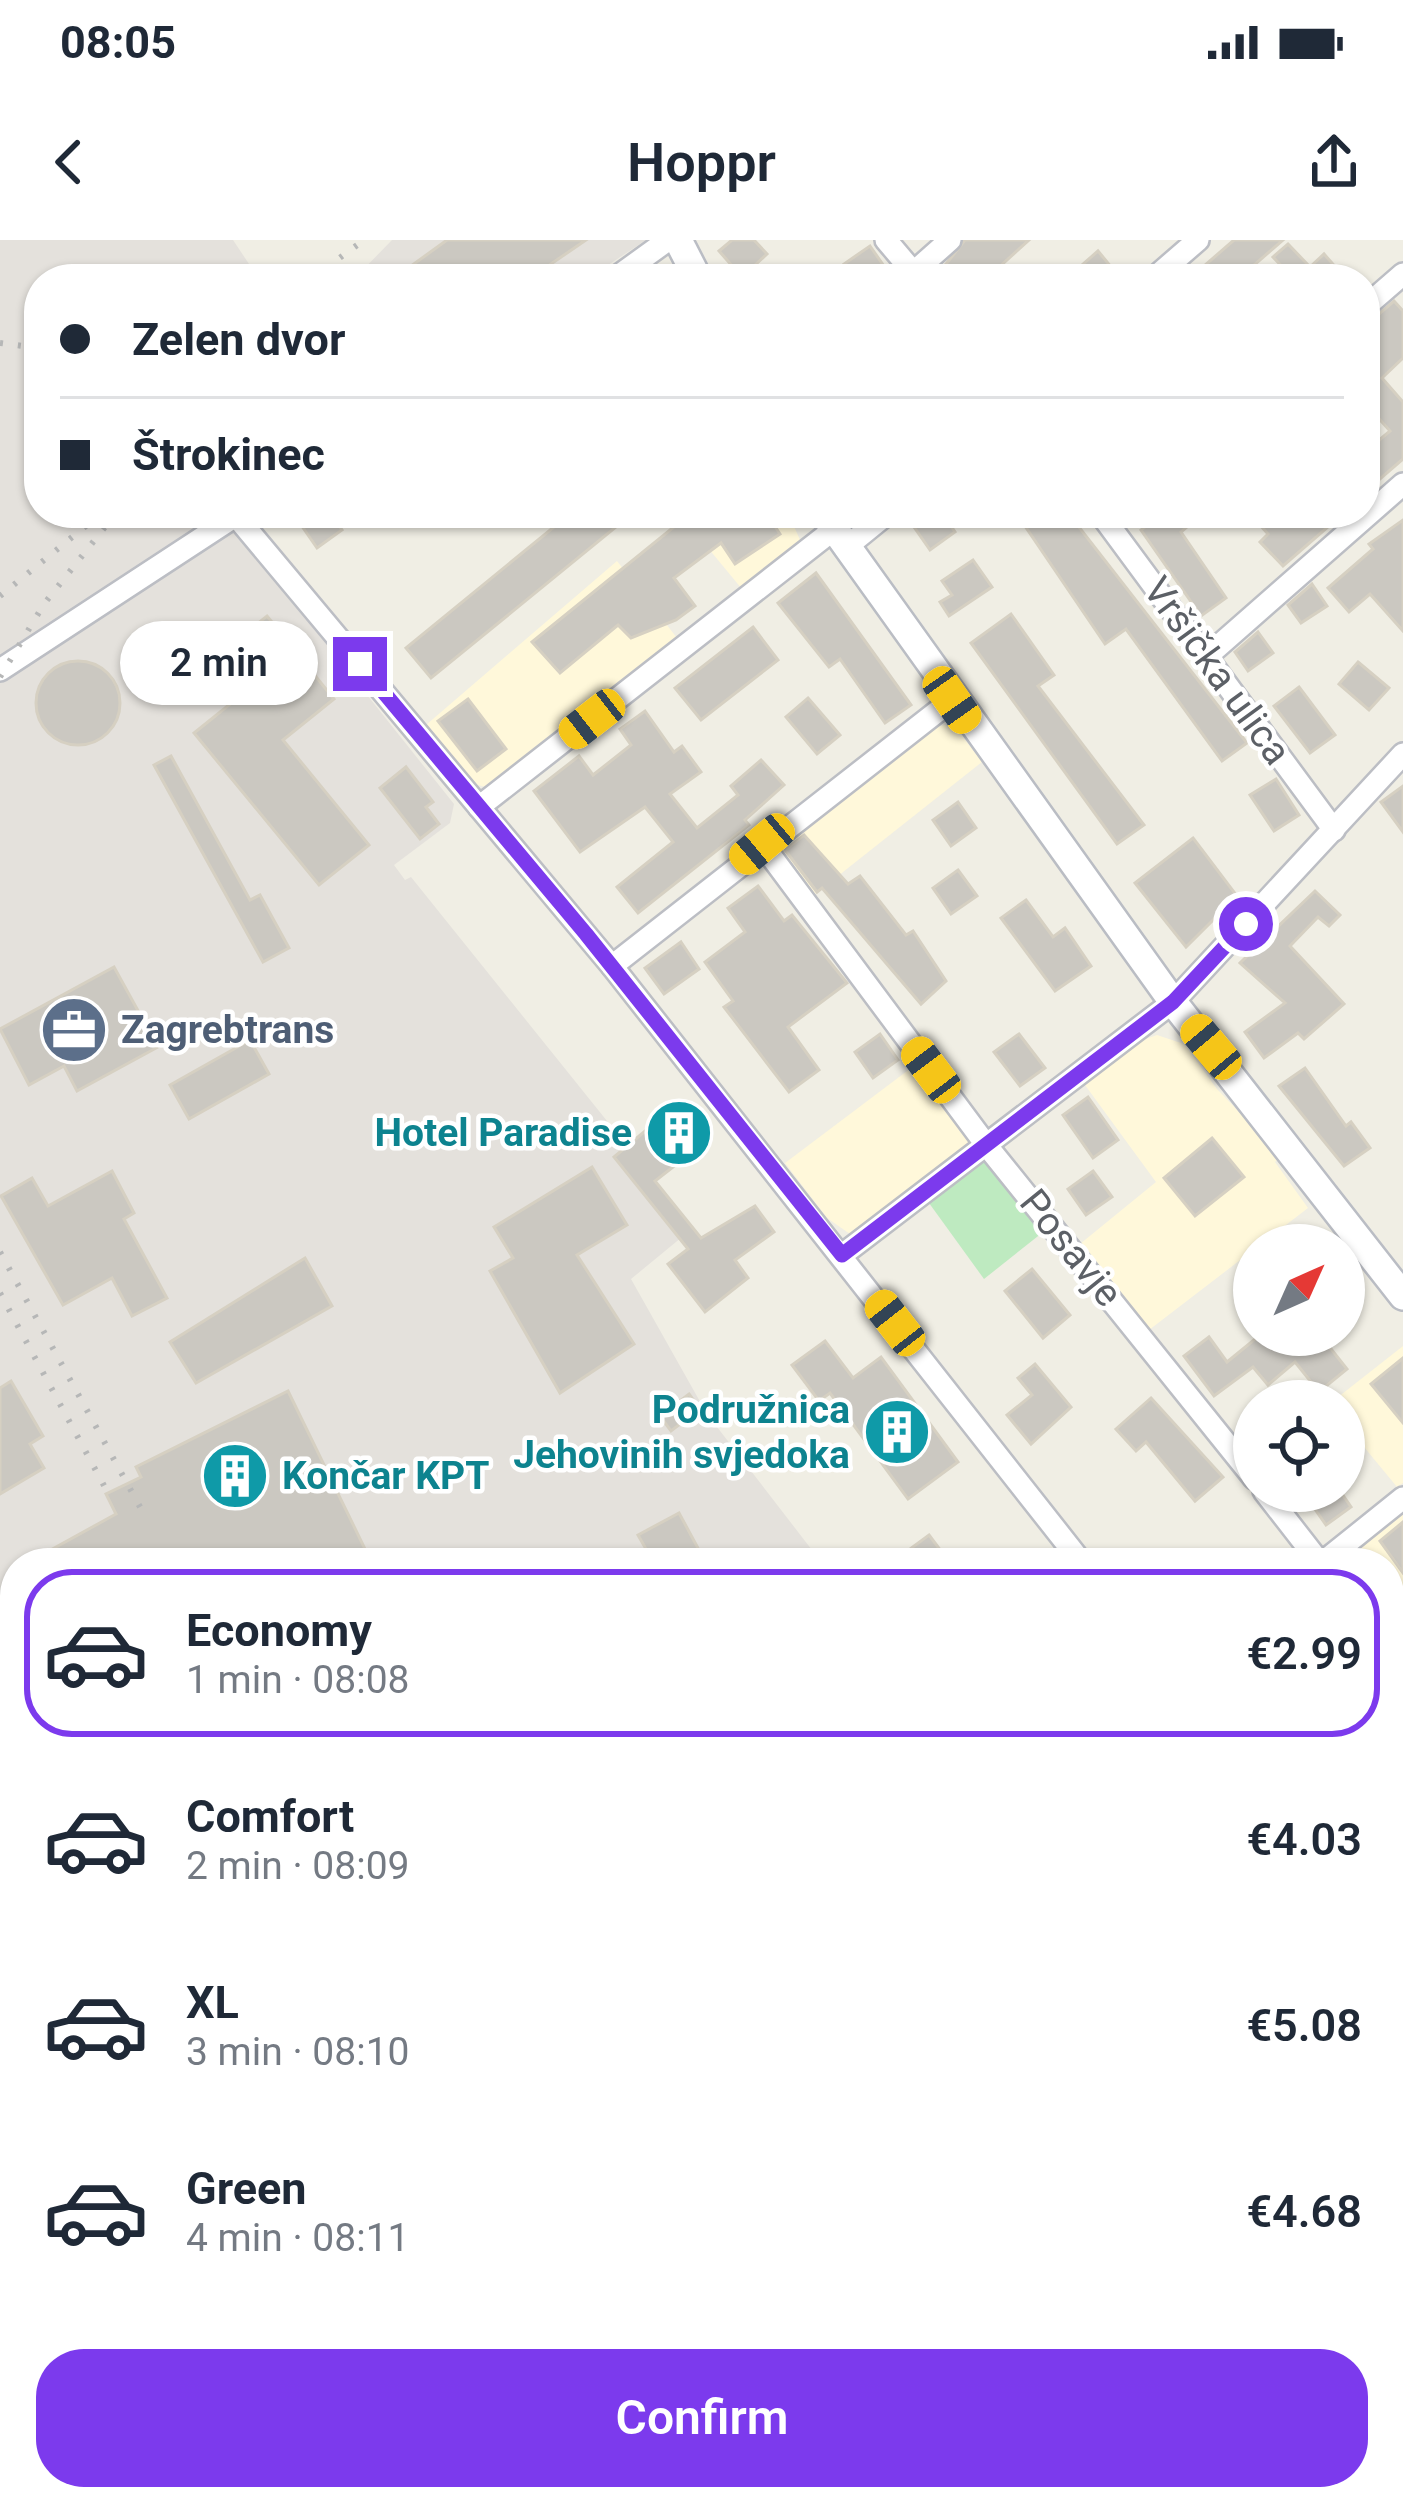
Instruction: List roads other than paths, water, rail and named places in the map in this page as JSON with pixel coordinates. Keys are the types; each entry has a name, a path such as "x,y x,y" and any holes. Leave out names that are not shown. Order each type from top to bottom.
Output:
{"street":[{"path":"635,264 668,240"},
{"path":"926,264 950,240"},
{"path":"1170,264 1198,240"},
{"path":"1380,295 1403,274"},
{"path":"1380,504 1403,484"},
{"path":"0,670 217,528"},
{"path":"250,528 612,966 1070,1548"},
{"name":"Vršička ulica","path":"1120,528 1206,657 1334,830"},
{"path":"1206,657 1353,528"},
{"path":"479,807 834,531 1173,1002 1403,1296"},
{"path":"612,966 762,844 952,700"},
{"path":"842,1255 1173,1002 1403,754"},
{"name":"Posavje","path":"762,844 987,1146 1233,1452"},
{"path":"1340,1548 1403,1498"},
{"path":"1281,1512 1309,1548"}],"railway":[{"path":"331,264 364,240"},
{"path":"0,343 24,346"},
{"path":"0,596 83,528"},
{"path":"0,677 44,604 104,528"},
{"path":"0,1252 145,1516"},
{"path":"0,1293 108,1493"}],"place":[{"name":"Zagrebtrans","path":"74,1030"},
{"name":"Hotel Paradise","path":"679,1133"},
{"name":"Podružnica Jehovinih svjedoka","path":"897,1432"},
{"name":"Končar KPT","path":"235,1476"}]}
